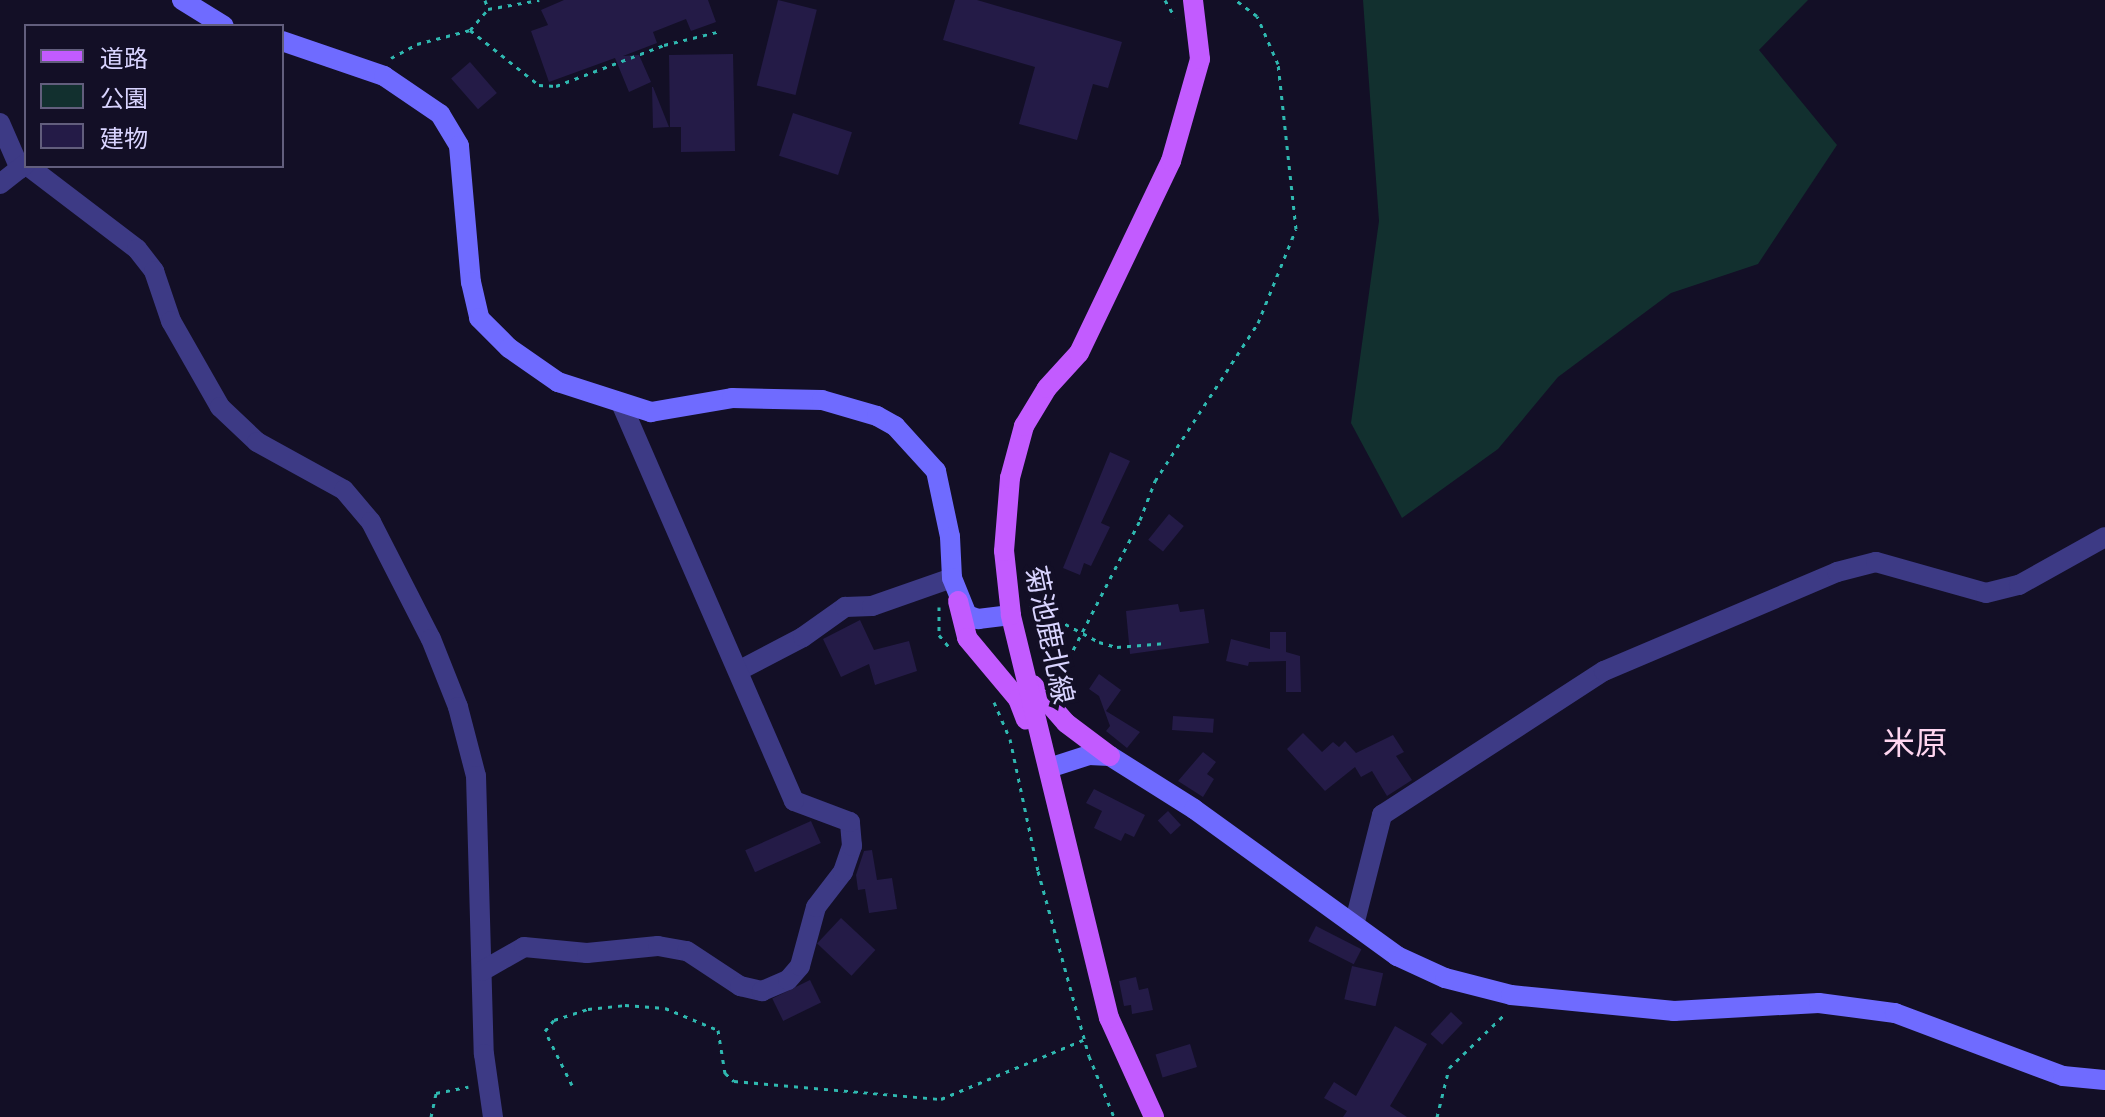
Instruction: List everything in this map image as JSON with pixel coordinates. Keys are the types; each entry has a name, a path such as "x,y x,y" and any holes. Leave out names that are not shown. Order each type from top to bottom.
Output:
{"main road":[{"name":"菊池鹿北線","path":"1154,1117 1109,1018 1052,767 1010,610 1004,551 1010,478 1024,426 1047,388 1079,353 1171,161 1200,59 1193,0"},
{"path":"958,601 967,638 1018,699 1057,789"},
{"path":"1026,676 1045,701 1110,756"}],"street":[{"path":"182,0 221,24"},
{"path":"284,42 384,76 440,114 459,146 471,282 479,318 509,348 558,382 651,412 732,398 822,400 877,416 895,426 936,471 950,537 946,580 967,615 978,619 1010,610"},
{"path":"0,123 24,163"},
{"path":"0,184 24,166"},
{"path":"29,168 137,249 154,271 171,321 220,407 257,442 344,490 371,522 431,639 458,707 476,776 482,971 488,1083 493,1117"},
{"path":"482,971 524,947 587,953 658,946 687,951 740,986 762,991 788,980 800,966 816,907 843,872 852,846 850,822 794,801 742,687 740,670 672,530 621,403"},
{"path":"1354,925 1382,815 1604,671 1837,572 1876,562 1986,593 2019,585 2105,537"},
{"path":"740,670 803,637 845,607 872,606 946,580"},
{"path":"1052,767 1089,755 1110,756 1194,809 1397,956 1445,978 1511,995 1674,1011 1819,1003 1880,1011 2063,1076 2105,1080"}],"path":[{"path":"485,0 488,9"},
{"path":"384,76 391,58 470,30 488,9 539,0"},
{"path":"1045,701 1084,633 1155,481 1258,323 1296,229 1278,64 1257,16 1236,0"},
{"path":"470,30 539,85 556,86 664,45 717,32"},
{"path":"946,580 939,635 950,649"},
{"path":"1010,610 1033,605 1117,647 1166,643"},
{"path":"992,698 1010,739 1038,871 1085,1039 1114,1117"},
{"path":"1437,1117 1449,1068 1508,1011 1511,995"},
{"path":"572,1085 545,1031 554,1020 625,1005 665,1008 718,1030 725,1073 734,1081 941,1099 1085,1039"},
{"path":"431,1117 436,1093 488,1083"}],"green space":[{"path":"1363,0 1808,0 1759,50 1837,145 1758,264 1671,293 1558,377 1498,449 1402,518 1351,423 1379,221"}],"building":[{"path":"564,0 708,0 716,22 691,31 686,19 653,32 657,43 623,56 639,55 651,82 629,92 615,58 549,82 531,31 548,25 541,10"},
{"path":"778,0 817,10 796,95 757,85"},
{"path":"955,0 977,0 1122,42 1108,88 1093,84 1077,140 1019,124 1035,67 943,40"},
{"path":"733,54 735,151 681,152 681,127 670,127 669,55"},
{"path":"470,62 497,93 478,109 451,78"},
{"path":"653,87 669,127 653,128"},
{"path":"793,113 852,132 838,175 779,156"},
{"path":"1110,452 1130,461 1101,523 1110,527 1091,566 1084,563 1080,575 1063,568"},
{"path":"1169,514 1184,526 1163,552 1148,540"},
{"path":"1178,604 1180,612 1204,609 1209,643 1130,654 1126,611"},
{"path":"860,620 874,650 909,641 917,671 875,685 869,664 841,677 823,639"},
{"path":"1270,632 1286,632 1286,652 1300,656 1301,692 1286,692 1286,661 1249,662 1248,666 1226,661 1231,639 1270,649"},
{"path":"1099,674 1121,690 1106,711 1140,732 1127,748 1106,731 1110,726 1099,696 1089,689"},
{"path":"1173,716 1214,719 1213,733 1172,730"},
{"path":"1303,733 1322,752 1333,742 1339,747 1345,741 1356,753 1393,735 1404,752 1396,756 1412,780 1387,796 1372,771 1361,777 1355,767 1325,791 1287,749"},
{"path":"1203,752 1216,762 1207,774 1214,779 1203,797 1178,781"},
{"path":"1094,789 1145,815 1134,837 1125,833 1121,841 1094,828 1102,811 1086,803"},
{"path":"1168,811 1181,825 1171,834 1158,821"},
{"path":"811,821 821,843 755,872 745,850"},
{"path":"872,850 877,880 892,878 897,909 869,913 865,889 858,890 856,875 864,851"},
{"path":"841,918 875,950 852,976 817,944"},
{"path":"1316,926 1361,949 1354,964 1308,941"},
{"path":"1352,966 1383,973 1376,1006 1344,999"},
{"path":"1136,977 1139,990 1148,988 1153,1010 1132,1014 1131,1005 1124,1006 1119,981"},
{"path":"810,980 821,1002 783,1021 772,998"},
{"path":"1451,1012 1463,1023 1442,1045 1431,1034"},
{"path":"1395,1026 1427,1044 1390,1106 1407,1117 1343,1117 1347,1111 1324,1098 1334,1082 1356,1096"},
{"path":"1190,1044 1197,1067 1163,1077 1156,1055"}],"district":[{"name":"米原","path":"1915,743"}]}
